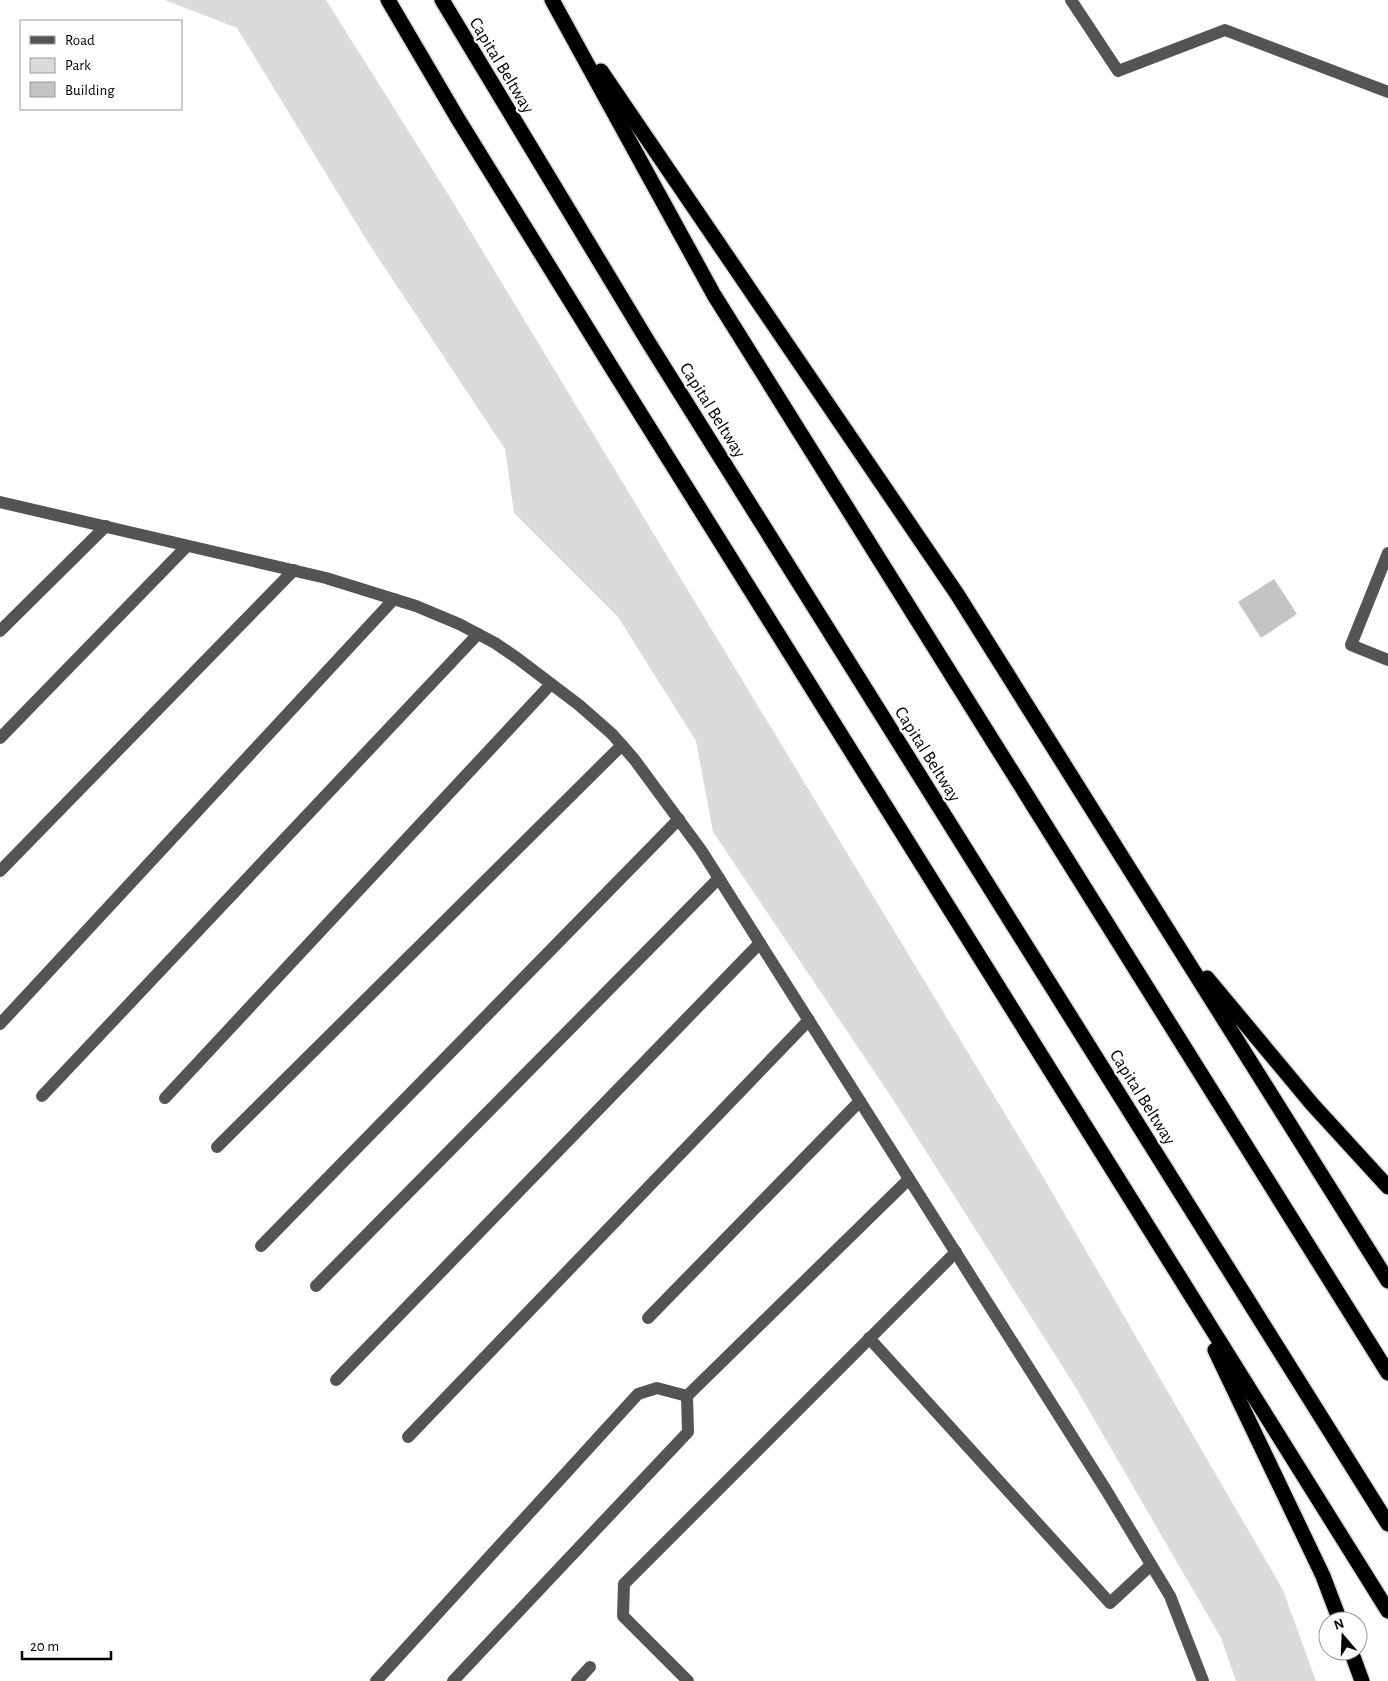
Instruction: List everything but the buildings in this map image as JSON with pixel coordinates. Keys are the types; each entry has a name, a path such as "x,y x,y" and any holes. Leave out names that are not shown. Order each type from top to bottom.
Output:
{"highway":[{"path":"388,0 458,119 610,365 1388,1611"},
{"name":"Capital Beltway","path":"442,0 647,340 1388,1524"},
{"path":"552,0 957,594 1388,1281"},
{"path":"552,0 714,295 1388,1372"},
{"path":"1168,930 1312,1104 1388,1187"},
{"path":"1183,1283 1323,1576 1336,1611"},
{"path":"1355,1661 1362,1681"}],"street":[{"path":"1071,0 1118,71 1226,30 1388,92"},
{"path":"0,515 5,503 294,570 394,599 458,624 495,643 579,705 622,745 679,819 719,878 956,1252 1151,1565 1170,1596 1197,1660 1203,1681"},
{"path":"0,631 106,526"},
{"path":"0,738 187,546"},
{"path":"1388,553 1351,645 1388,660"},
{"path":"0,871 294,570"},
{"path":"0,1024 394,599"},
{"path":"42,1096 478,634"},
{"path":"165,1098 551,684"},
{"path":"217,1147 622,745"},
{"path":"261,1246 679,819"},
{"path":"316,1286 719,878"},
{"path":"336,1380 760,943"},
{"path":"408,1437 809,1020"},
{"path":"648,1318 860,1101"},
{"path":"453,1681 688,1432 687,1396 909,1179"},
{"path":"688,1681 624,1616 624,1584 956,1252"},
{"path":"870,1338 1110,1603 1151,1565"},
{"path":"376,1681 638,1394 657,1388 687,1396"},
{"path":"577,1681 590,1667"}],"green space":[{"path":"165,0 326,0 448,194 1042,1175 1283,1590 1316,1681 1236,1681 1221,1638 1073,1383 892,1098 713,832 696,741 618,617 514,513 505,449 369,244 237,28"}]}
